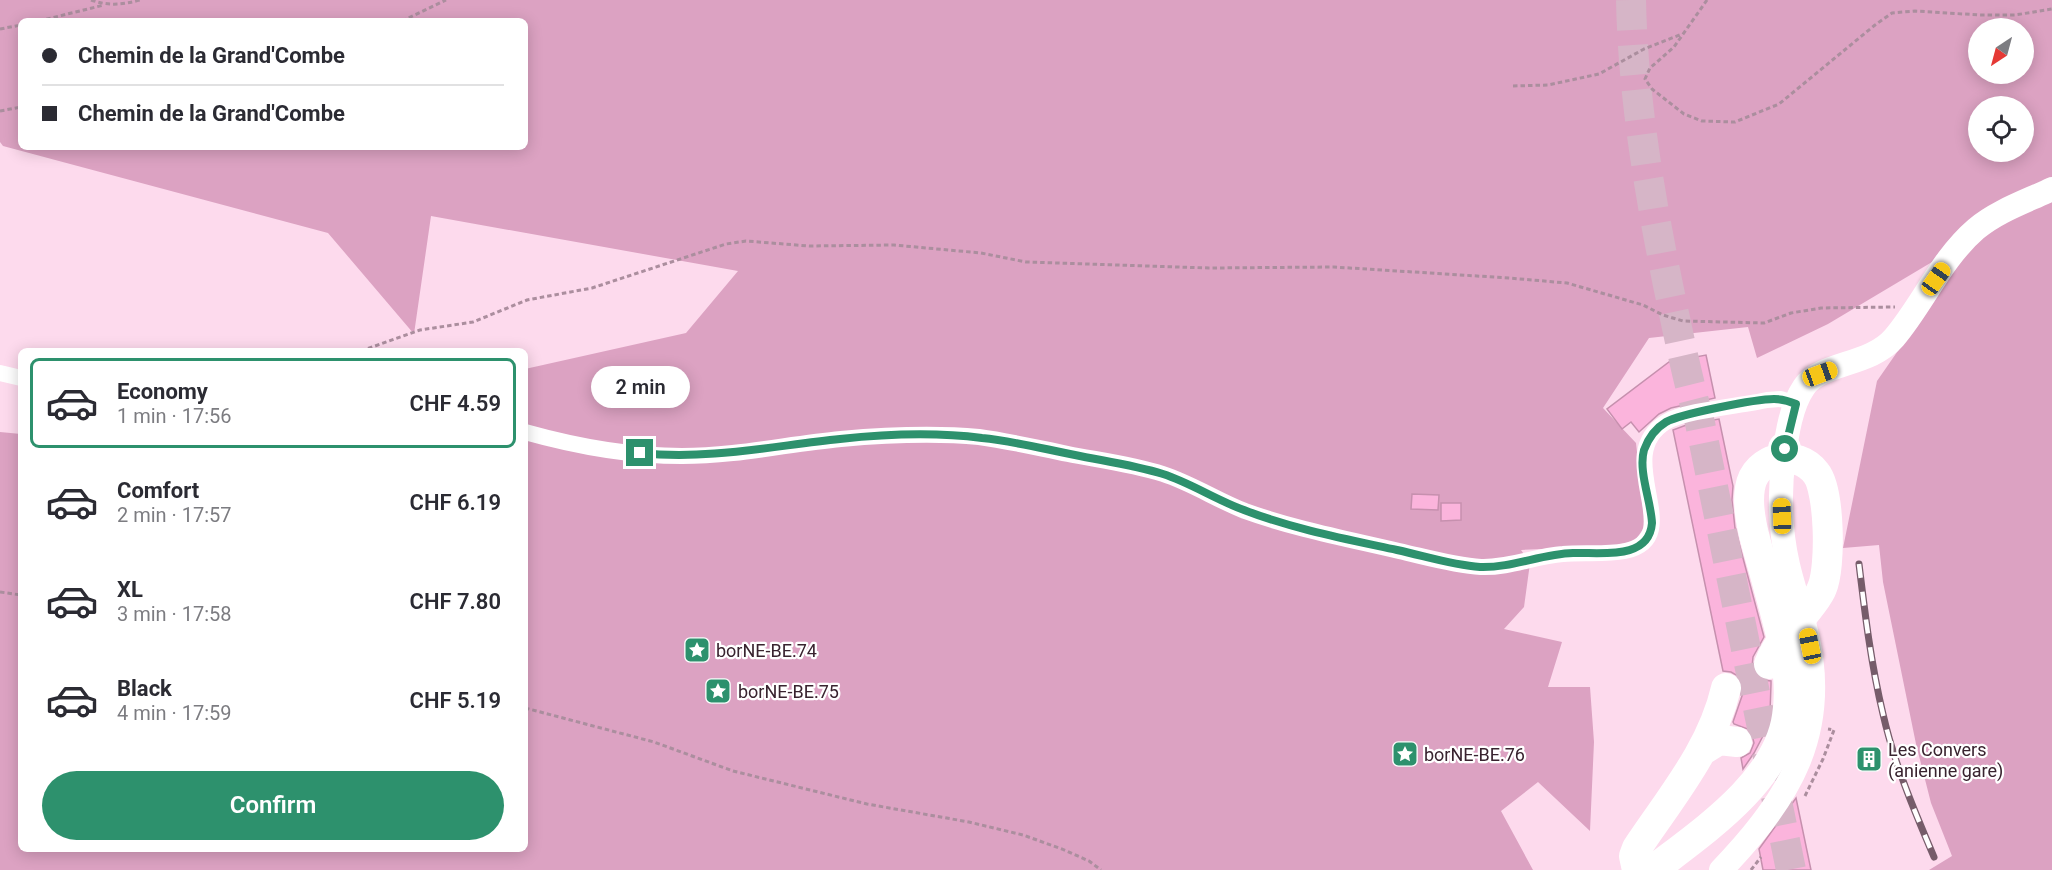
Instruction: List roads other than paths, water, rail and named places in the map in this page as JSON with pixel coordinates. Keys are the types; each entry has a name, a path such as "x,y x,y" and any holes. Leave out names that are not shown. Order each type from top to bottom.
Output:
{"highway":[{"path":"1653,870 1742,798 1762,772 1784,728 1788,702 1786,662 1755,531 1749,500 1750,486 1764,464 1778,458 1795,459 1806,464 1817,474 1824,490 1828,549 1827,573 1822,590 1809,606 1780,643 1769,664"},
{"path":"1757,606 1773,613 1784,614 1809,606"},
{"path":"1637,870 1634,856 1637,848 1703,750 1718,716 1726,688"},
{"path":"1703,750 1719,740 1737,742"}],"street":[{"path":"1721,870 1759,828 1784,792 1802,755 1811,715 1813,684 1811,656 1788,564 1781,505 1786,442 1796,404 1804,386 1814,377 1874,354 1893,339 1965,239 1978,228 2052,189"},
{"path":"0,374 18,377"},
{"path":"528,433 594,448 684,456 756,451 840,439 927,434 984,438 1145,469 1183,482 1245,511 1308,530 1447,562 1480,567 1514,564 1563,554 1617,552 1640,546 1649,536 1652,523 1643,453 1647,442 1657,429 1676,417 1767,400 1781,399 1796,404"}],"tunnel":[{"path":"1631,0 1635,72 1654,215 1679,337 1700,423 1791,870"}],"railway":[{"path":"1859,564 1872,658 1888,732 1905,786 1934,857"}],"place":[{"name":"borNE-BE.74","path":"697,650"},
{"name":"borNE-BE.75","path":"718,691"},
{"name":"borNE-BE.76","path":"1405,754"},
{"name":"Les Convers (anienne gare)","path":"1869,759"}]}
